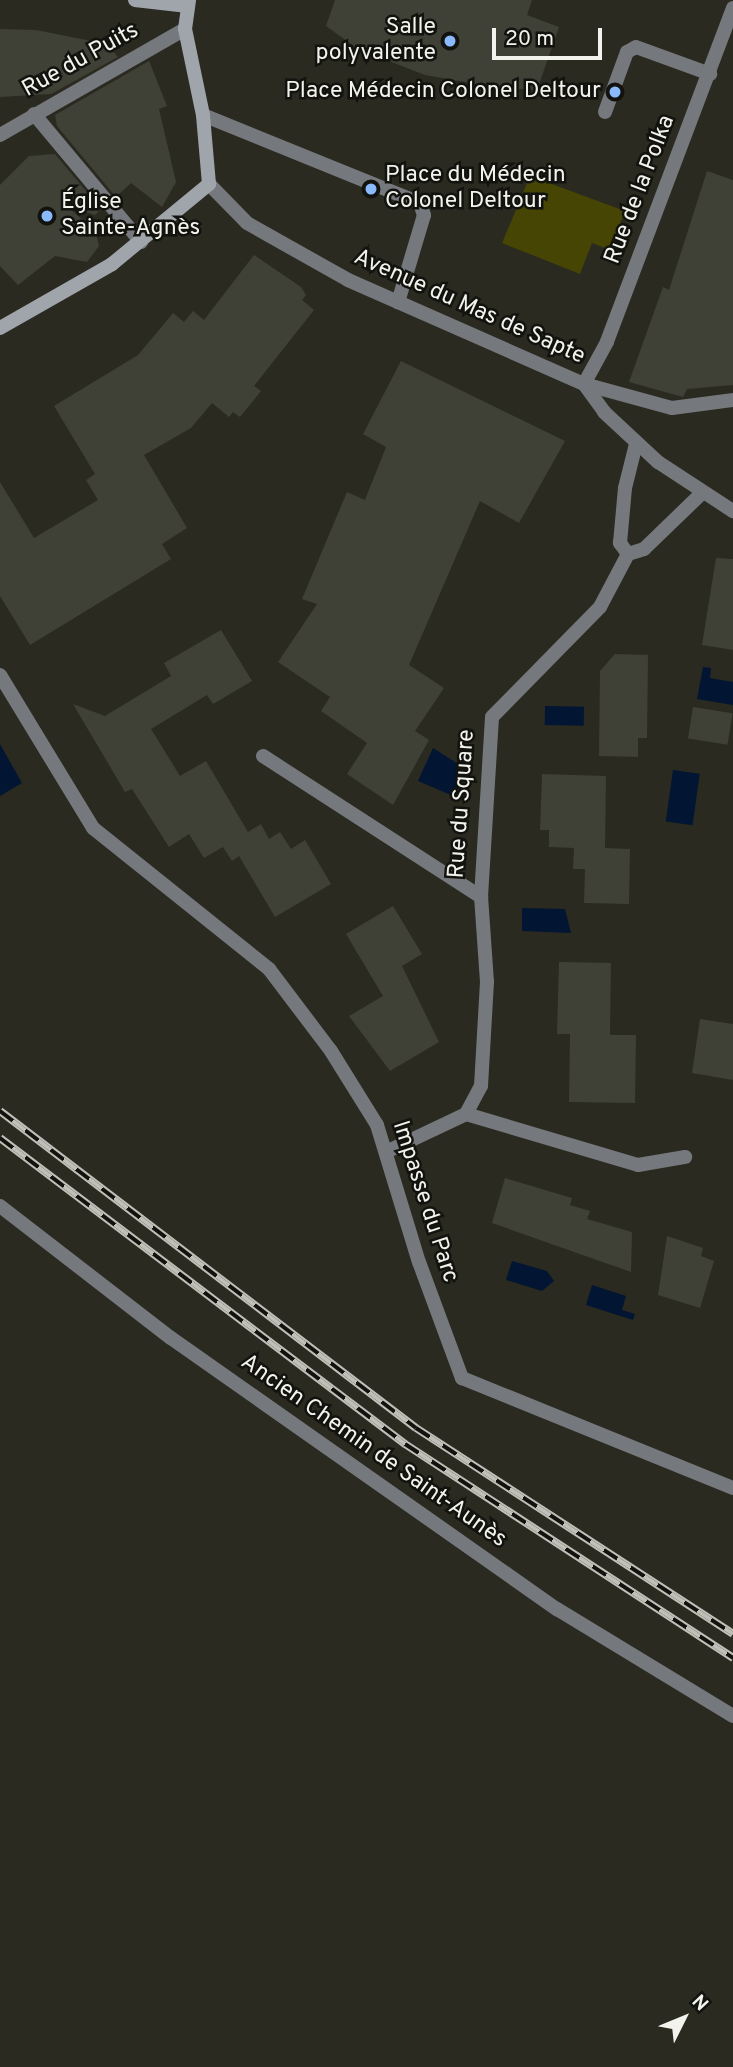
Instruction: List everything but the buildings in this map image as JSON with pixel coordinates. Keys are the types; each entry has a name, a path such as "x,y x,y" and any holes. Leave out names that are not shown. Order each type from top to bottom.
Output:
{"street":[{"path":"0,328 141,242 209,184 203,115 186,29 188,3 135,0"},
{"name":"Rue de la Polka","path":"584,384 607,342 733,8"},
{"name":"Rue du Puits","path":"0,135 186,29"},
{"path":"605,112 627,52 636,47 710,74"},
{"path":"34,114 141,242"},
{"path":"203,115 420,203 424,215 398,302"},
{"name":"Avenue du Mas de Sapte","path":"209,184 247,223 398,302 584,384 636,444 702,494 733,511"},
{"path":"584,384 672,408 733,401"},
{"path":"636,444 620,543 628,554 644,549 702,494"},
{"name":"Rue du Square","path":"466,1114 481,1086 487,982 481,897 492,717 600,607 628,554"},
{"name":"Impasse du Parc","path":"0,676 93,828 269,970 331,1051 377,1125 419,1262 462,1378 733,1488"},
{"name":"Rue du Square","path":"263,756 481,897"},
{"path":"386,1152 466,1114 638,1165 685,1157"},
{"name":"Ancien Chemin de Saint-Aunès","path":"0,1206 171,1338 546,1601 733,1716"}],"shaded area":[{"path":"530,176 625,211 610,250 592,243 580,274 502,243"}],"water":[{"path":"703,667 711,668 710,678 733,682 733,705 697,699"},
{"path":"545,706 584,707 584,726 545,725"},
{"path":"0,744 22,783 0,796"},
{"path":"433,748 458,764 458,798 418,781"},
{"path":"673,770 700,774 693,825 666,821"},
{"path":"522,908 565,909 571,933 522,931"},
{"path":"512,1261 547,1271 554,1281 542,1291 506,1280"},
{"path":"592,1285 626,1296 622,1310 635,1314 633,1320 586,1305"}],"railway":[{"path":"0,1111 416,1428 733,1634"},
{"path":"0,1138 405,1444 733,1658"}],"place":[{"name":"Salle polyvalente","path":"450,41"},
{"name":"Place Médecin Colonel Deltour","path":"615,92"},
{"name":"Place du Médecin Colonel Deltour","path":"371,189"},
{"name":"Église Sainte-Agnès","path":"47,216"}]}
